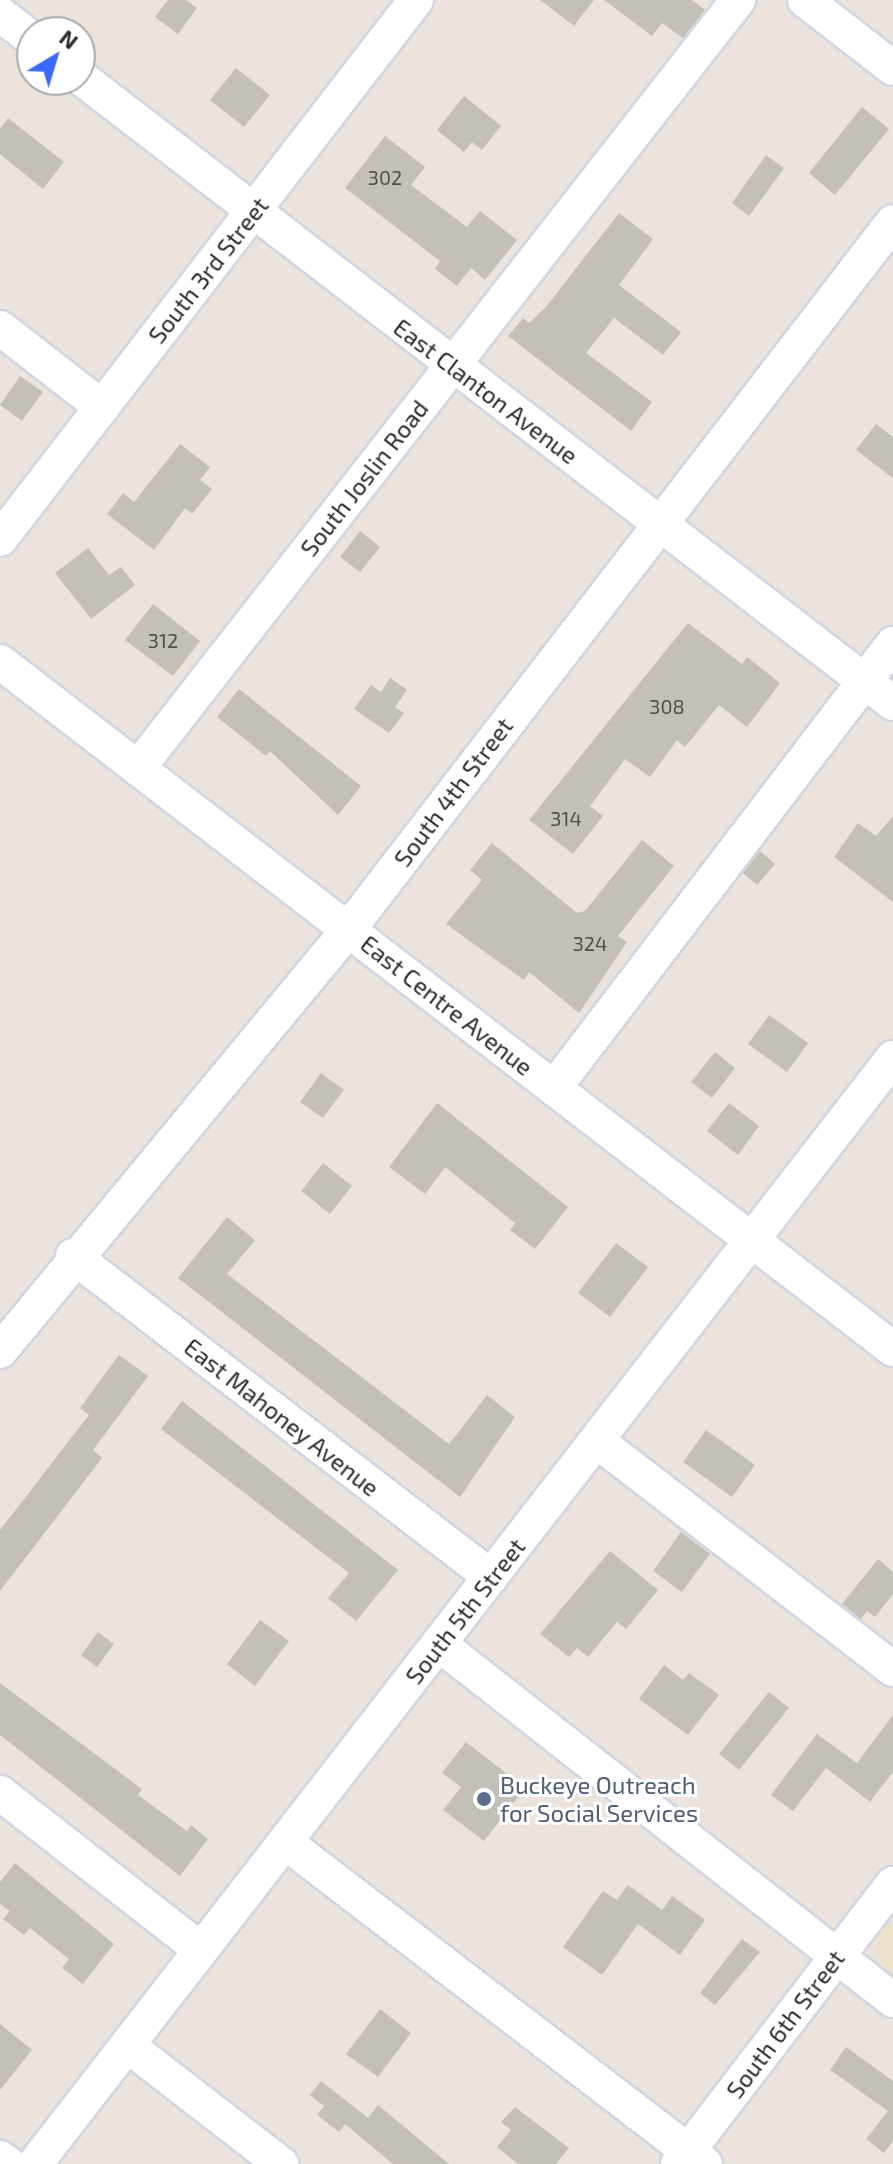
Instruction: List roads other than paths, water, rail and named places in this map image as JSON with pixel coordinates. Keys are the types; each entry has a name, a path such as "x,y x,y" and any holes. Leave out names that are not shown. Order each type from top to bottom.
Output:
{"street":[{"name":"South Joslin Road","path":"138,768 738,0"},
{"path":"805,0 893,68"},
{"name":"South 3rd Street","path":"0,539 253,212 408,3"},
{"path":"0,14 16,26"},
{"name":"East Clanton Avenue","path":"96,89 893,703"},
{"name":"South 4th Street","path":"0,1351 73,1256 250,1054 348,930 657,522 893,222"},
{"path":"0,328 102,407"},
{"path":"554,1088 893,644"},
{"name":"East Centre Avenue","path":"0,662 893,1349"},
{"name":"South 5th Street","path":"35,2164 893,1058"},
{"name":"East Mahoney Avenue","path":"73,1256 491,1577"},
{"path":"597,1441 893,1669"},
{"path":"439,1644 893,2000"},
{"path":"0,1793 201,1950"},
{"path":"285,1842 690,2160"},
{"name":"South 6th Street","path":"690,2160 837,1956 893,1884"},
{"path":"127,2045 281,2164"},
{"path":"0,2158 8,2164"}],"place":[{"name":"Buckeye Outreach for Social Services","path":"484,1799"}]}
